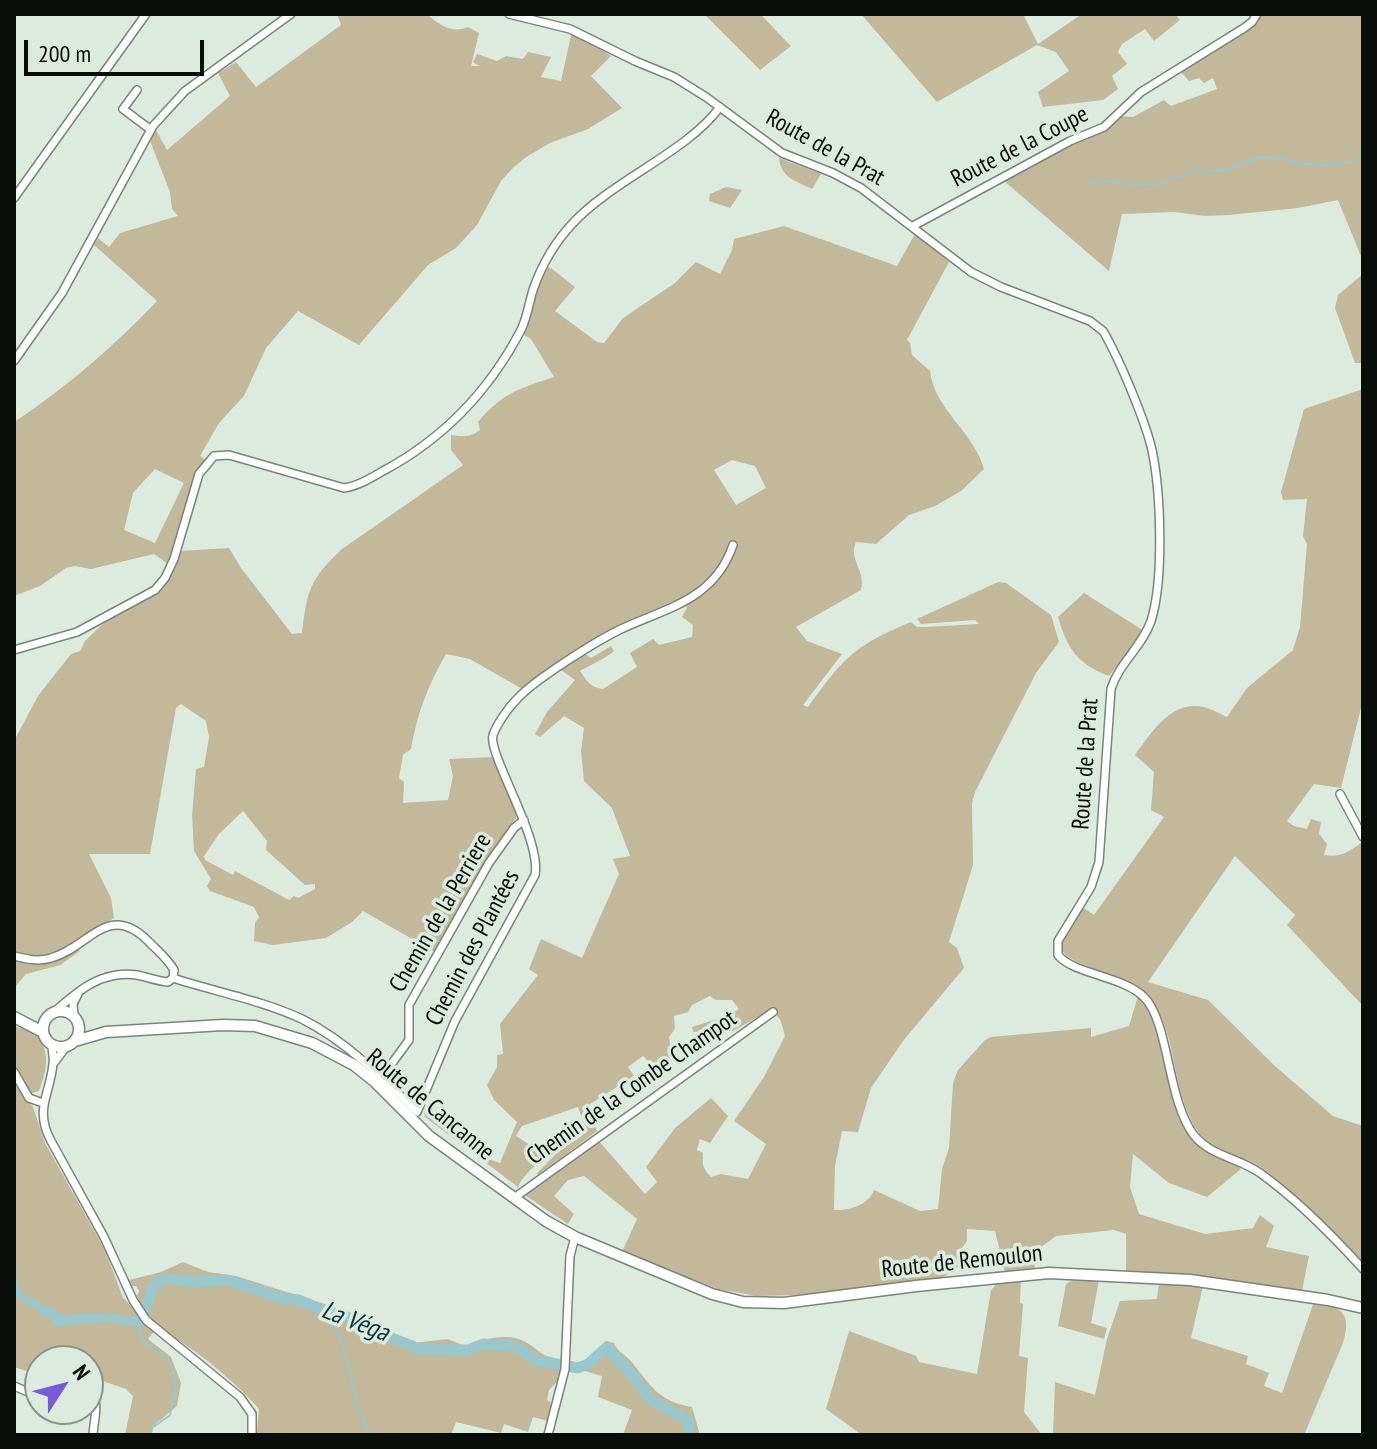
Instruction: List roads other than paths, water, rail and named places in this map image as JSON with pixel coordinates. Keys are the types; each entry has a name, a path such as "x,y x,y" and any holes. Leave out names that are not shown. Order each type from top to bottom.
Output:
{"main road":[{"path":"60,1011 76,1019 80,1029 70,1044 52,1045 43,1032 18,1018 60,1011"},
{"path":"43,1032 50,1015"},
{"name":"Route de Cancanne","path":"76,1019 106,1032"},
{"name":"Route de Cancanne","path":"70,1044 106,1032 223,1025 255,1026 312,1043 354,1065 429,1136 514,1198 575,1237"},
{"name":"Route de Remoulon","path":"575,1237 712,1294 743,1302 784,1303 1049,1273 1190,1280 1363,1308"}],"street":[{"path":"14,198 146,14"},
{"path":"14,361 62,293 151,130 169,106 291,14"},
{"name":"Route de la Prat","path":"509,14 570,29 674,77 782,153 843,177 875,197 955,262 987,281 1098,327 1108,339 1152,451 1159,558 1153,613 1146,634 1118,672 1111,689 1099,862 1091,887 1058,941 1058,955 1067,963 1112,979 1144,997 1155,1013 1176,1096 1196,1137 1219,1155 1250,1167 1269,1180 1363,1269"},
{"name":"Route de la Coupe","path":"913,226 1070,141 1104,127 1141,92 1244,28 1257,14"},
{"path":"137,90 123,109 151,130"},
{"path":"14,650 77,632 140,600 160,585 174,559 194,487 205,464 214,456 229,455 344,488 369,479 412,456 464,412 485,387 521,329 544,261 557,240 590,207 692,133 720,107"},
{"name":"Chemin des Plantées","path":"382,1077 417,1112 446,1040 535,875 536,862 524,820 492,742 494,733 517,699 609,635 679,607 694,596 718,573 733,545"},
{"path":"1340,794 1363,837"},
{"name":"Chemin de la Perriere","path":"382,1077 409,1040 409,1005 489,863 514,828 524,820"},
{"path":"14,956 50,959 103,927 119,925 143,936 172,965 173,978"},
{"path":"50,1015 81,989 99,979 134,975 166,982 173,978 217,989 302,1019 382,1077"},
{"path":"76,1019 73,1004 81,989"},
{"name":"Chemin de la Combe Champot","path":"514,1198 773,1012"},
{"path":"53,1064 70,1044"},
{"path":"52,1045 53,1064 43,1103 47,1133 104,1237 140,1312 240,1397 252,1414 252,1435"},
{"path":"14,1072 29,1098 43,1103"},
{"path":"548,1435 566,1365 571,1247 575,1237"}],"water":[{"path":"14,1274 21,1293 64,1315 111,1313 133,1318 139,1314 144,1322 142,1328 110,1322 54,1326 51,1319 16,1297"}],"waterway":[{"path":"1088,184 1107,181 1158,185 1193,170 1225,170 1260,157 1328,165 1351,162 1363,155"},
{"name":"La Véga","path":"137,1321 145,1312 153,1288 164,1278 193,1282 227,1280 355,1319 374,1331 420,1349 468,1350 483,1344 511,1346 535,1360 578,1368 588,1364 607,1347 650,1399 688,1420 690,1435"},
{"path":"320,1308 341,1339 356,1400 371,1435"},
{"path":"137,1327 147,1346 168,1358 174,1373 175,1391 170,1415 152,1428 149,1435"}]}
